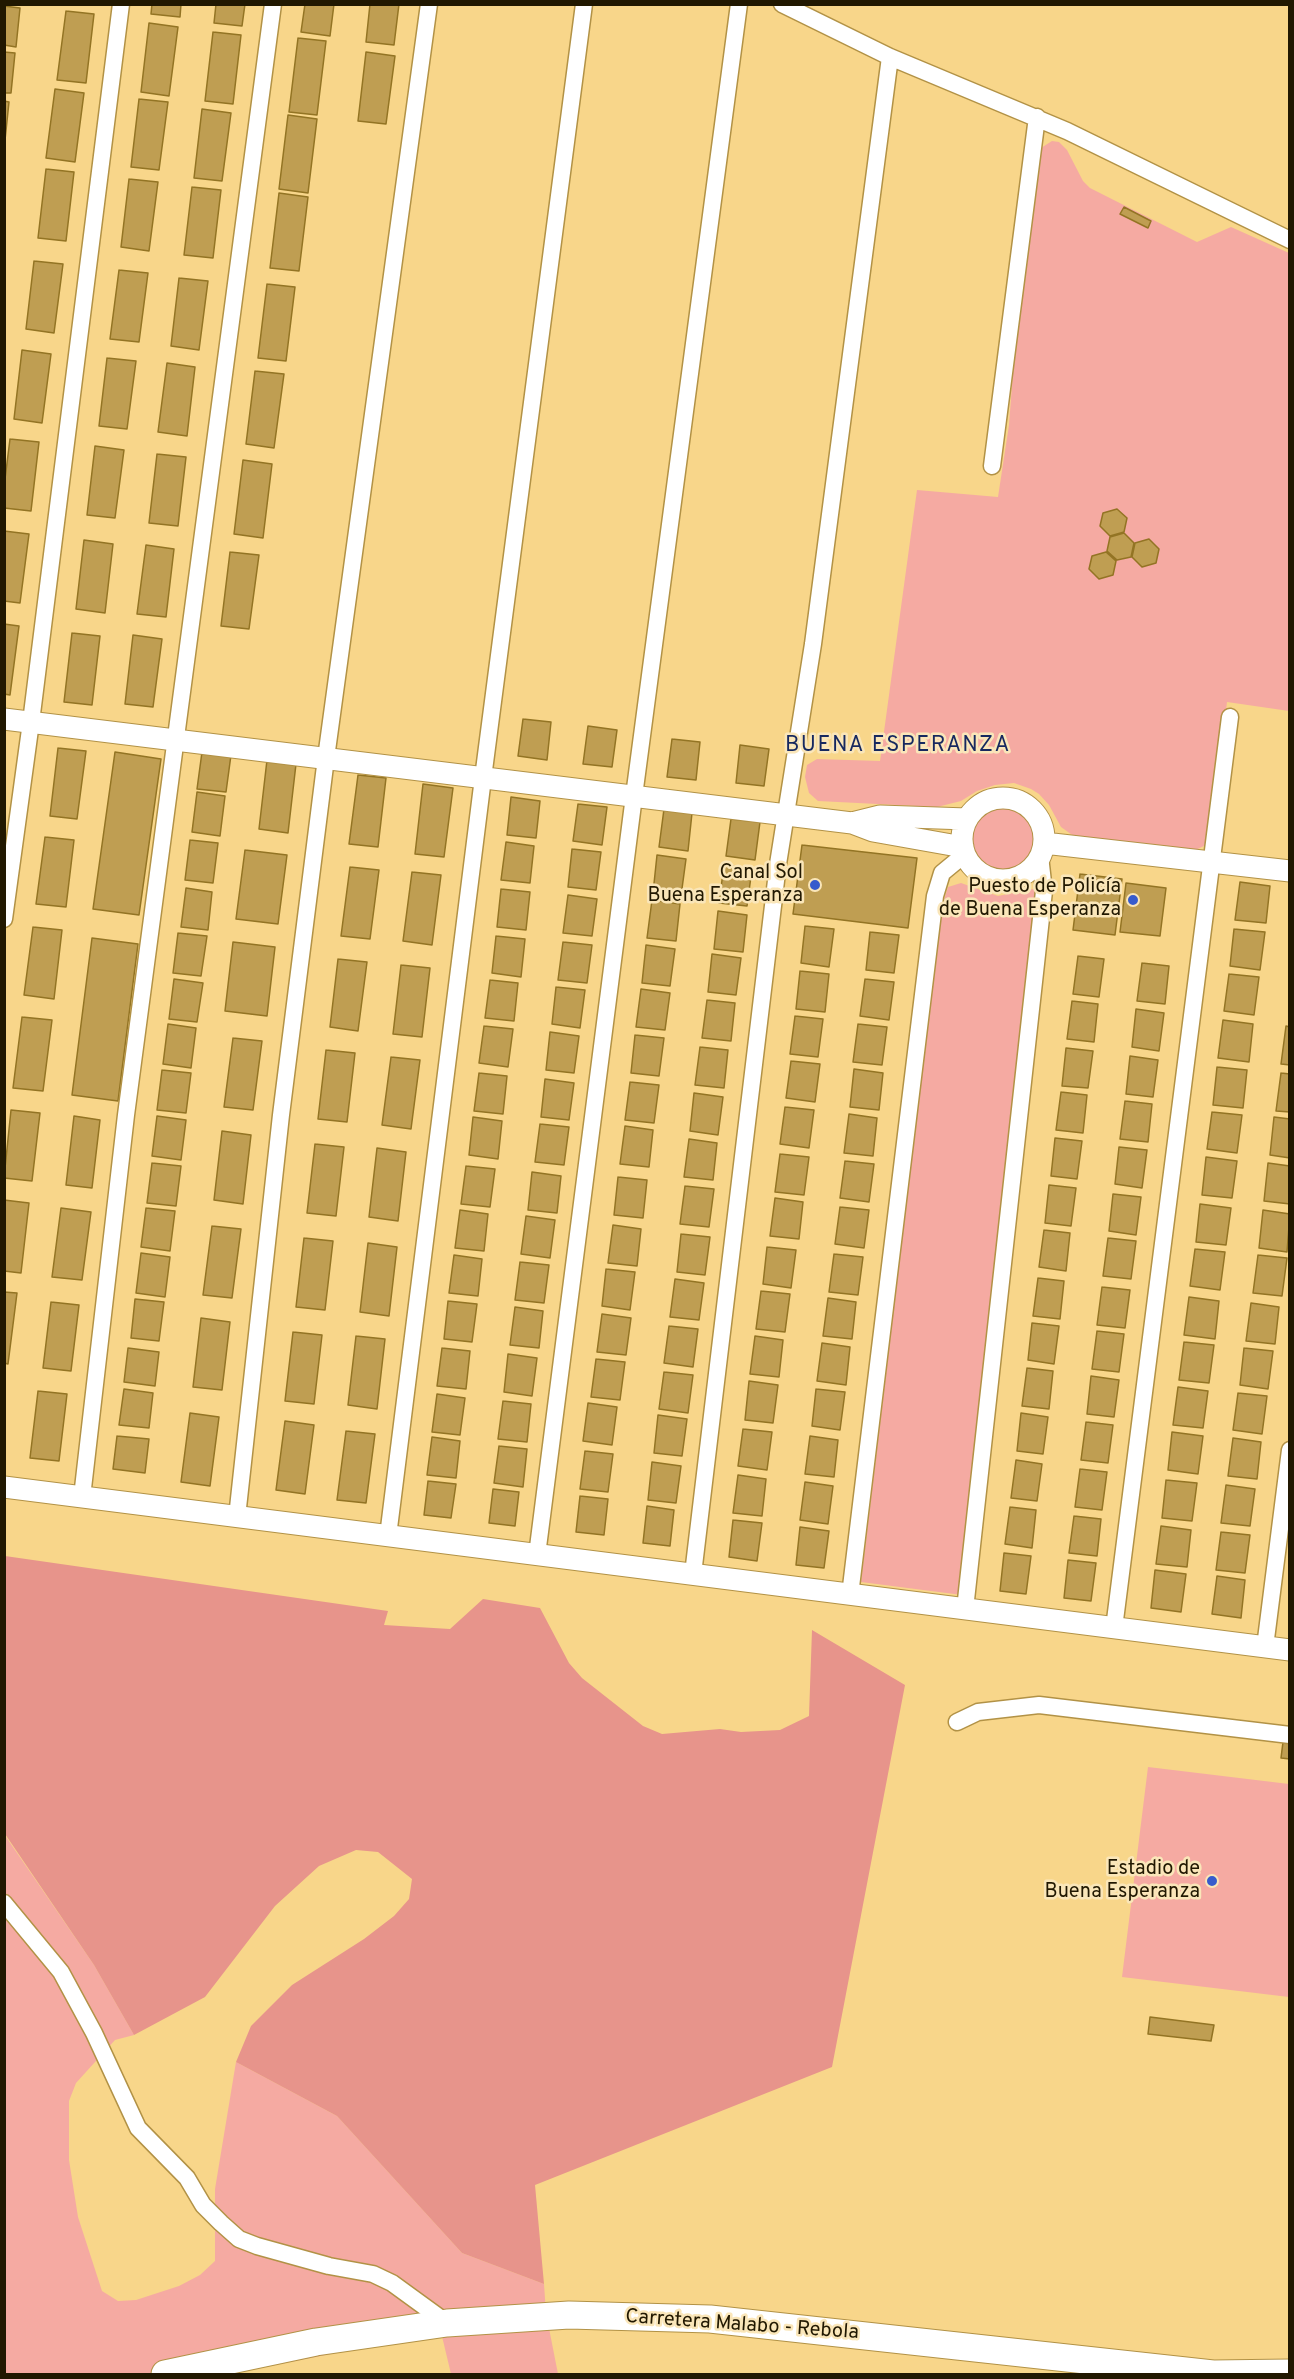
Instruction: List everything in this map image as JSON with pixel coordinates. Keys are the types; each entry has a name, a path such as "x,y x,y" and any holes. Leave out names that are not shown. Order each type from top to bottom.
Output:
{"main road":[{"name":"Carretera Malabo - Rebola","path":"165,2374 316,2342 447,2323 569,2315 710,2319 1214,2374 1290,2373"}],"street":[{"path":"4,919 32,722 121,4"},
{"path":"82,1497 126,1115 273,4"},
{"path":"237,1517 281,1115 326,758 429,4"},
{"path":"388,1536 483,778 584,4"},
{"path":"537,1555 738,4"},
{"path":"782,4 890,57 1037,117 1290,240"},
{"path":"693,1575 767,956 813,644 890,57"},
{"path":"992,466 1037,117"},
{"path":"1114,1628 1230,717"},
{"path":"4,719 852,823 873,831 964,851"},
{"path":"965,1609 1044,891 1043,829 1037,816 1028,806 1015,800 1001,798 987,801 976,808 967,819 962,833 964,851 972,865 982,874 995,879 1008,879 1021,875 1032,867 1042,850"},
{"path":"852,823 880,816 967,819"},
{"path":"1042,850 1290,871"},
{"path":"850,1595 935,896 942,873 964,851"},
{"path":"1265,1647 1290,1450"},
{"path":"4,1487 1290,1650"},
{"path":"957,1722 978,1712 1039,1705 1290,1735"},
{"path":"4,1903 61,1972 94,2033 138,2128 187,2178 203,2205 221,2223 239,2238 257,2246 383,2278 447,2323"}],"shaded area":[{"path":"1052,141 1059,142 1067,150 1083,181 1090,188 1197,242 1231,227 1289,253 1289,711 1227,702 1211,835 1204,846 1191,852 1075,837 1061,827 1049,805 1039,794 1014,783 995,785 977,791 961,801 937,807 818,801 809,793 805,777 807,765 817,759 880,761 917,490 998,497 1009,425 1013,372 1041,148"},
{"path":"996,807 1010,807 1022,812 1031,821 1036,840 1034,853 1027,864 1010,873 996,873 984,868 975,859 970,847 970,833 975,821 984,812"},
{"path":"961,883 998,896 1033,889 1039,891 962,1595 861,1582 942,906 948,887"},
{"path":"5,1556 388,1611 384,1625 450,1629 483,1599 540,1608 569,1663 582,1678 643,1726 662,1734 720,1729 741,1732 780,1730 809,1716 812,1630 905,1685 832,2067 535,2185 544,2284 462,2253 337,2116 236,2062 251,2026 292,1985 364,1939 394,1916 409,1899 412,1879 378,1852 356,1850 319,1866 275,1906 205,1997 134,2035 94,1965 5,1834"},
{"name":"Estadio de Buena Esperanza","path":"1148,1767 1289,1784 1289,1997 1122,1977"},
{"path":"4,1834 94,1965 134,2035 115,2040 76,2083 69,2101 69,2160 78,2217 102,2291 118,2301 136,2300 179,2286 200,2275 215,2261 215,2189 236,2062 337,2116 462,2253 544,2284 546,2313 558,2374 451,2374 441,2332 230,2374 5,2374"}],"building":[{"path":"152,4 181,4 180,17 151,14"},
{"path":"216,4 245,4 242,26 214,23"},
{"path":"305,4 334,4 330,36 301,32"},
{"path":"370,4 399,4 394,45 366,42"},
{"path":"4,6 20,8 16,47 4,45"},
{"path":"66,11 94,14 86,83 57,80"},
{"path":"149,23 178,27 169,96 141,92"},
{"path":"213,32 241,35 233,104 205,101"},
{"path":"298,38 326,41 317,115 289,112"},
{"path":"4,52 15,53 11,93 4,93"},
{"path":"366,52 395,56 386,124 358,121"},
{"path":"55,89 84,93 75,162 46,158"},
{"path":"139,99 168,102 159,170 131,167"},
{"path":"4,101 9,102 5,140 4,140"},
{"path":"202,109 231,113 222,181 194,178"},
{"path":"288,115 317,119 308,193 279,189"},
{"path":"46,169 74,172 66,241 38,238"},
{"path":"129,179 158,182 149,251 121,247"},
{"path":"192,187 221,190 213,258 184,255"},
{"path":"279,193 308,197 299,271 270,268"},
{"path":"1124,207 1151,221 1148,228 1120,214"},
{"path":"34,261 63,264 54,333 26,329"},
{"path":"119,270 148,273 139,342 110,339"},
{"path":"179,278 208,281 199,350 171,346"},
{"path":"267,284 295,287 286,361 258,358"},
{"path":"22,350 51,354 42,423 14,419"},
{"path":"107,358 136,361 127,429 99,426"},
{"path":"167,363 195,367 187,436 158,432"},
{"path":"255,371 284,374 274,448 246,444"},
{"path":"10,439 39,442 31,511 4,508 4,487"},
{"path":"95,446 124,450 115,518 87,515"},
{"path":"157,454 186,457 178,526 149,523"},
{"path":"243,460 272,464 263,538 234,534"},
{"path":"1117,509 1127,518 1124,532 1110,536 1100,526 1103,513"},
{"path":"4,531 29,534 20,603 4,601"},
{"path":"1124,533 1134,543 1131,557 1117,560 1107,551 1110,537"},
{"path":"1149,539 1159,549 1156,563 1142,567 1132,557 1135,543"},
{"path":"84,540 113,544 105,613 76,609"},
{"path":"146,545 174,549 166,617 137,614"},
{"path":"230,552 259,555 249,629 221,626"},
{"path":"1106,552 1116,561 1113,575 1099,579 1089,569 1092,556"},
{"path":"4,624 19,626 10,695 4,694"},
{"path":"72,633 100,636 92,705 64,702"},
{"path":"133,635 162,639 153,707 125,704"},
{"path":"523,719 551,722 547,760 518,756"},
{"path":"588,726 617,730 612,767 583,764"},
{"path":"672,739 700,742 696,780 667,777"},
{"path":"740,745 769,749 764,786 736,783"},
{"path":"58,748 86,751 77,819 50,816"},
{"path":"115,752 161,759 139,915 93,909"},
{"path":"202,752 231,755 226,792 197,789"},
{"path":"267,760 296,764 288,833 259,829"},
{"path":"358,775 386,778 378,847 349,844"},
{"path":"423,784 453,788 444,857 415,854"},
{"path":"197,792 225,796 220,836 192,832"},
{"path":"511,797 540,801 536,838 507,835"},
{"path":"578,804 607,807 602,845 573,841"},
{"path":"664,809 692,813 688,851 659,847"},
{"path":"731,819 760,822 755,860 726,856"},
{"path":"45,837 74,840 66,907 36,904"},
{"path":"190,840 218,843 213,883 185,880"},
{"path":"506,842 534,846 530,883 501,880"},
{"path":"802,845 917,858 908,928 793,914"},
{"path":"572,849 601,852 596,890 568,887"},
{"path":"245,850 287,855 278,924 236,919"},
{"path":"657,855 686,859 681,896 653,893"},
{"path":"724,865 752,869 747,906 719,903"},
{"path":"350,867 379,870 370,939 341,936"},
{"path":"412,872 441,875 432,945 403,941"},
{"path":"1080,874 1122,879 1115,935 1073,930"},
{"path":"1240,882 1270,886 1266,923 1235,920"},
{"path":"1126,883 1166,888 1160,936 1120,932"},
{"path":"186,888 212,892 208,930 181,927"},
{"path":"501,889 530,892 526,930 497,927"},
{"path":"568,895 597,899 592,936 563,933"},
{"path":"652,900 680,904 676,941 647,938"},
{"path":"718,911 747,915 743,952 714,949"},
{"path":"805,926 834,929 829,967 801,963"},
{"path":"33,927 62,930 54,999 24,995"},
{"path":"1234,929 1265,932 1260,970 1230,966"},
{"path":"870,932 899,935 894,973 866,970"},
{"path":"178,933 207,936 201,976 173,973"},
{"path":"496,936 525,939 521,977 492,973"},
{"path":"92,938 138,944 118,1101 72,1095"},
{"path":"233,942 275,947 267,1016 225,1011"},
{"path":"563,942 592,945 587,983 558,980"},
{"path":"646,945 675,949 670,986 642,983"},
{"path":"712,954 741,958 736,995 708,992"},
{"path":"1078,956 1104,959 1099,997 1073,994"},
{"path":"338,959 367,962 358,1031 330,1027"},
{"path":"1142,963 1169,966 1165,1004 1137,1001"},
{"path":"401,965 430,968 422,1037 393,1034"},
{"path":"800,971 829,974 825,1012 796,1009"},
{"path":"1229,974 1259,977 1254,1015 1224,1011"},
{"path":"174,979 203,983 197,1022 169,1019"},
{"path":"865,979 894,982 889,1020 860,1016"},
{"path":"490,980 518,983 514,1021 485,1018"},
{"path":"556,987 585,990 580,1028 552,1024"},
{"path":"641,989 670,993 665,1030 636,1027"},
{"path":"707,1000 735,1003 731,1041 702,1038"},
{"path":"1072,1001 1098,1004 1094,1042 1067,1039"},
{"path":"1136,1009 1164,1013 1159,1051 1132,1047"},
{"path":"795,1016 823,1019 818,1057 790,1054"},
{"path":"22,1017 52,1020 43,1091 13,1088"},
{"path":"1223,1020 1253,1024 1249,1062 1218,1058"},
{"path":"168,1024 196,1028 191,1068 163,1064"},
{"path":"858,1024 887,1027 882,1065 853,1062"},
{"path":"484,1026 513,1029 508,1067 479,1063"},
{"path":"1286,1026 1290,1027 1290,1065 1281,1064"},
{"path":"550,1032 579,1036 574,1073 546,1070"},
{"path":"635,1035 664,1038 659,1076 631,1073"},
{"path":"233,1038 262,1041 253,1110 224,1107"},
{"path":"700,1047 728,1050 724,1088 695,1085"},
{"path":"1066,1048 1093,1051 1088,1088 1062,1086"},
{"path":"326,1050 355,1053 347,1122 318,1119"},
{"path":"1130,1056 1158,1060 1153,1097 1126,1094"},
{"path":"391,1057 420,1060 411,1129 382,1125"},
{"path":"791,1061 820,1064 815,1102 786,1098"},
{"path":"1217,1067 1247,1070 1243,1108 1213,1105"},
{"path":"854,1069 883,1073 879,1110 850,1107"},
{"path":"162,1070 191,1073 186,1113 157,1110"},
{"path":"479,1073 507,1076 503,1114 474,1111"},
{"path":"1281,1073 1290,1074 1290,1112 1276,1111"},
{"path":"545,1079 574,1083 569,1120 541,1117"},
{"path":"630,1082 659,1085 654,1123 625,1120"},
{"path":"1061,1092 1087,1095 1083,1133 1056,1130"},
{"path":"694,1093 723,1097 718,1135 690,1131"},
{"path":"1125,1101 1152,1104 1148,1142 1120,1139"},
{"path":"785,1107 814,1110 809,1148 780,1144"},
{"path":"11,1110 40,1113 32,1181 4,1178"},
{"path":"1212,1112 1242,1115 1237,1153 1207,1149"},
{"path":"849,1114 877,1118 873,1156 844,1153"},
{"path":"74,1116 100,1120 92,1188 66,1185"},
{"path":"157,1116 186,1120 181,1160 152,1156"},
{"path":"473,1117 502,1121 498,1159 469,1155"},
{"path":"1274,1117 1290,1119 1290,1158 1270,1155"},
{"path":"540,1124 569,1127 564,1165 535,1162"},
{"path":"625,1126 653,1130 649,1167 620,1164"},
{"path":"222,1131 251,1135 243,1204 214,1200"},
{"path":"1055,1138 1082,1141 1077,1179 1051,1176"},
{"path":"689,1139 717,1143 713,1180 684,1177"},
{"path":"315,1144 344,1147 336,1216 307,1213"},
{"path":"1119,1147 1147,1150 1142,1188 1115,1184"},
{"path":"377,1148 406,1152 398,1221 369,1217"},
{"path":"780,1154 809,1157 804,1195 775,1192"},
{"path":"1206,1157 1237,1161 1232,1198 1202,1195"},
{"path":"845,1161 874,1164 869,1202 840,1198"},
{"path":"152,1163 181,1166 176,1206 147,1203"},
{"path":"1268,1163 1290,1166 1290,1204 1264,1201"},
{"path":"466,1166 495,1169 490,1207 461,1204"},
{"path":"532,1172 561,1176 557,1213 528,1210"},
{"path":"618,1177 647,1180 643,1218 614,1215"},
{"path":"1049,1185 1076,1188 1071,1226 1045,1223"},
{"path":"685,1186 714,1189 709,1227 680,1224"},
{"path":"1113,1194 1141,1197 1136,1235 1109,1231"},
{"path":"775,1198 803,1202 799,1239 770,1236"},
{"path":"4,1200 29,1203 21,1273 4,1271"},
{"path":"1200,1204 1231,1208 1226,1245 1196,1242"},
{"path":"840,1207 869,1210 864,1248 835,1244"},
{"path":"61,1208 91,1212 82,1280 52,1277"},
{"path":"146,1208 175,1211 170,1251 141,1247"},
{"path":"460,1210 488,1214 484,1251 455,1248"},
{"path":"1263,1210 1290,1214 1287,1252 1259,1248"},
{"path":"526,1216 555,1220 550,1258 521,1254"},
{"path":"613,1225 641,1229 637,1266 608,1263"},
{"path":"212,1226 241,1229 232,1298 203,1295"},
{"path":"1044,1230 1070,1233 1066,1271 1039,1267"},
{"path":"681,1234 710,1237 705,1275 677,1272"},
{"path":"304,1238 333,1241 325,1310 296,1307"},
{"path":"1108,1238 1136,1241 1131,1279 1103,1276"},
{"path":"368,1243 397,1247 389,1316 360,1312"},
{"path":"767,1247 796,1250 791,1288 763,1284"},
{"path":"1195,1249 1225,1252 1220,1290 1190,1286"},
{"path":"141,1253 170,1257 165,1297 136,1293"},
{"path":"834,1254 863,1257 858,1295 829,1292"},
{"path":"454,1255 482,1259 478,1296 449,1293"},
{"path":"1258,1255 1287,1258 1282,1296 1253,1293"},
{"path":"520,1262 549,1265 544,1303 515,1300"},
{"path":"606,1269 635,1272 630,1310 602,1306"},
{"path":"1038,1278 1064,1281 1060,1319 1033,1316"},
{"path":"675,1279 704,1283 699,1320 670,1317"},
{"path":"1102,1287 1130,1290 1125,1328 1097,1325"},
{"path":"761,1291 790,1294 785,1332 756,1329"},
{"path":"4,1292 17,1293 8,1364 4,1363"},
{"path":"1189,1297 1219,1301 1215,1339 1184,1335"},
{"path":"828,1298 856,1302 852,1339 823,1336"},
{"path":"135,1299 164,1302 159,1341 131,1338"},
{"path":"448,1301 477,1304 472,1342 444,1339"},
{"path":"51,1302 79,1305 71,1371 43,1368"},
{"path":"1251,1303 1279,1307 1275,1344 1246,1341"},
{"path":"515,1307 543,1311 539,1348 510,1345"},
{"path":"602,1314 631,1318 626,1355 597,1352"},
{"path":"201,1318 230,1322 222,1390 193,1387"},
{"path":"1032,1323 1059,1326 1054,1364 1028,1360"},
{"path":"669,1326 698,1329 693,1367 664,1363"},
{"path":"1097,1331 1124,1334 1119,1372 1092,1369"},
{"path":"293,1332 322,1335 314,1404 285,1401"},
{"path":"356,1336 385,1339 377,1409 348,1405"},
{"path":"755,1336 783,1340 779,1377 750,1374"},
{"path":"1184,1342 1214,1345 1209,1383 1179,1380"},
{"path":"822,1343 850,1347 846,1385 817,1381"},
{"path":"128,1348 159,1352 155,1386 124,1382"},
{"path":"442,1348 470,1351 466,1389 437,1386"},
{"path":"1244,1348 1273,1351 1268,1389 1240,1385"},
{"path":"508,1354 537,1358 532,1396 504,1392"},
{"path":"596,1359 625,1362 620,1400 591,1397"},
{"path":"1027,1368 1053,1371 1049,1409 1022,1406"},
{"path":"664,1372 693,1375 688,1413 659,1409"},
{"path":"1091,1376 1119,1380 1114,1417 1087,1414"},
{"path":"749,1381 778,1385 773,1423 745,1420"},
{"path":"1178,1387 1208,1391 1203,1428 1173,1425"},
{"path":"124,1389 153,1393 149,1428 119,1425"},
{"path":"816,1389 845,1392 840,1430 812,1426"},
{"path":"38,1391 67,1394 59,1461 30,1458"},
{"path":"1238,1393 1267,1396 1262,1434 1233,1430"},
{"path":"437,1394 465,1398 460,1435 432,1432"},
{"path":"503,1401 531,1404 527,1442 498,1439"},
{"path":"588,1403 617,1407 612,1445 583,1441"},
{"path":"190,1413 219,1417 210,1486 181,1482"},
{"path":"1021,1413 1048,1417 1043,1454 1017,1451"},
{"path":"658,1415 687,1419 682,1456 654,1453"},
{"path":"285,1421 314,1425 305,1494 276,1490"},
{"path":"1086,1422 1113,1425 1108,1463 1081,1460"},
{"path":"743,1429 772,1432 767,1470 738,1466"},
{"path":"346,1431 375,1434 366,1503 337,1500"},
{"path":"1172,1432 1203,1436 1198,1474 1168,1470"},
{"path":"117,1436 149,1439 145,1473 113,1469"},
{"path":"810,1436 838,1440 834,1477 805,1474"},
{"path":"432,1437 460,1441 456,1478 427,1475"},
{"path":"1233,1438 1261,1442 1257,1479 1228,1476"},
{"path":"499,1446 527,1449 523,1487 494,1483"},
{"path":"585,1451 613,1454 608,1492 580,1489"},
{"path":"1016,1460 1042,1464 1037,1501 1011,1498"},
{"path":"652,1462 681,1466 676,1503 648,1500"},
{"path":"1080,1469 1107,1472 1102,1510 1075,1507"},
{"path":"738,1475 766,1479 762,1516 733,1513"},
{"path":"1166,1480 1197,1483 1192,1521 1162,1518"},
{"path":"428,1481 456,1484 451,1518 424,1515"},
{"path":"805,1482 833,1486 828,1524 800,1520"},
{"path":"1226,1485 1255,1489 1250,1526 1221,1523"},
{"path":"493,1489 519,1492 515,1526 489,1523"},
{"path":"580,1496 608,1499 604,1535 576,1532"},
{"path":"647,1506 674,1510 670,1546 643,1543"},
{"path":"1010,1507 1036,1510 1032,1548 1005,1544"},
{"path":"1074,1516 1101,1519 1097,1556 1069,1553"},
{"path":"733,1520 762,1523 757,1561 729,1557"},
{"path":"1161,1526 1191,1530 1187,1567 1156,1564"},
{"path":"800,1527 829,1531 824,1568 796,1565"},
{"path":"1221,1532 1250,1535 1245,1573 1216,1570"},
{"path":"1004,1553 1031,1556 1026,1594 1000,1591"},
{"path":"1068,1560 1096,1563 1091,1601 1064,1598"},
{"path":"1155,1570 1186,1574 1181,1612 1151,1608"},
{"path":"1217,1576 1245,1580 1241,1618 1212,1614"},
{"path":"1283,1742 1290,1743 1290,1759 1281,1758"},
{"path":"1150,2017 1214,2025 1211,2041 1148,2034"}],"place":[{"name":"Canal Sol Buena Esperanza","path":"815,885"},
{"name":"Puesto de Policía de Buena Esperanza","path":"1133,900"},
{"name":"Estadio de Buena Esperanza","path":"1212,1881"}],"district":[{"name":"BUENA ESPERANZA","path":"898,747"}]}
